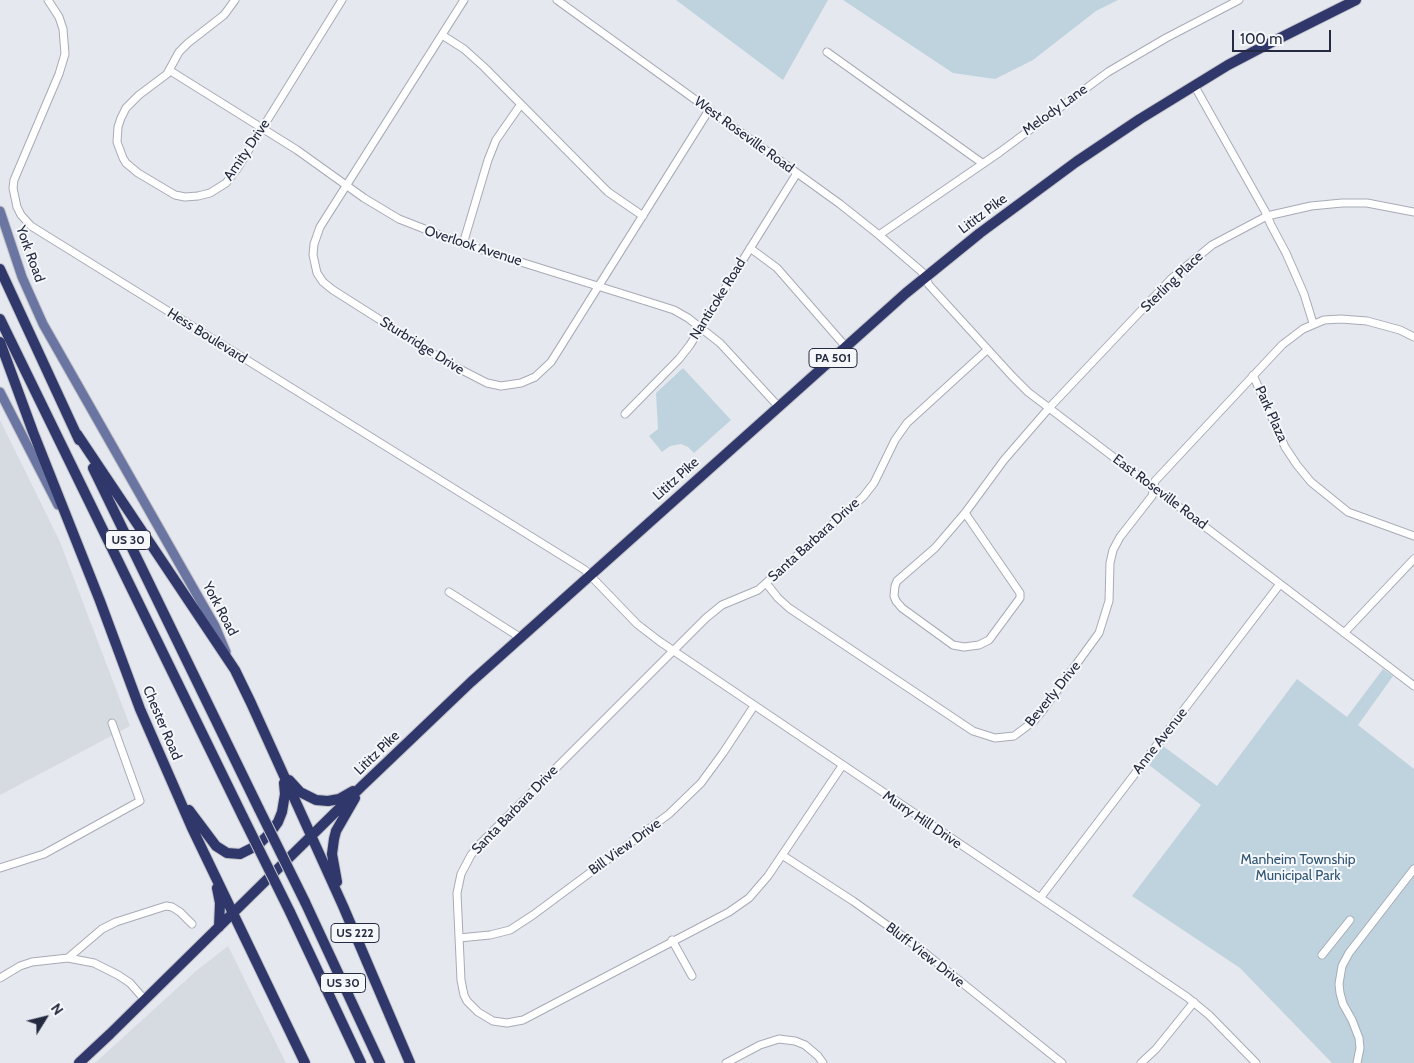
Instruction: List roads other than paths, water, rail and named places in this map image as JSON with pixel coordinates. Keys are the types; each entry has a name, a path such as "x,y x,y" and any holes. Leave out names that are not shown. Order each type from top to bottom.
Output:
{"highway":[{"name":"Lititz Pike","path":"79,1063 471,682 778,406 924,278 980,233 1076,162 1140,119 1194,85 1272,42 1356,0"},
{"name":"US 30","path":"0,270 258,810 305,902 380,1063"},
{"name":"US 30","path":"0,319 244,817 361,1063"},
{"path":"0,342 78,545"},
{"path":"77,434 235,670"},
{"name":"Chester Road","path":"78,545 140,709 176,793 305,1063"},
{"name":"York Road","path":"235,670 343,906 412,1063"},
{"path":"176,793 216,846 227,853 240,854 258,845 270,834 278,822 285,794 280,767"},
{"path":"280,767 294,786 308,797 316,800 328,801 339,799 362,786"},
{"path":"343,906 333,867 334,839 336,831 362,786"},
{"path":"215,877 220,903 219,927"}],"main road":[{"name":"York Road","path":"0,211 22,277 44,324 215,626 235,670"},
{"name":"Chester Road","path":"0,392 78,545"}],"street":[{"name":"Hess Boulevard","path":"48,0 59,17 63,29 64,54 59,74 14,180 17,207 26,222 39,232 590,575"},
{"name":"Amity Drive","path":"235,0 219,20 179,52 162,79 130,103 121,118 117,137 119,150 126,163 138,173 175,195 192,197 210,193 226,183 237,169 342,0"},
{"name":"Sturbridge Drive","path":"464,0 320,227 314,244 314,263 320,278 332,290 448,362 486,383 509,386 531,380 542,372 558,353 709,110"},
{"name":"West Roseville Road","path":"557,0 879,235 916,266 922,272 924,278"},
{"name":"Melody Lane","path":"879,235 1108,72 1166,38 1239,0"},
{"path":"442,35 471,55 608,192 643,216"},
{"path":"827,52 982,163"},
{"name":"Overlook Avenue","path":"169,70 310,159 346,186 399,219 463,244 674,310 702,328 736,358 778,406"},
{"path":"1194,85 1286,253 1304,294 1313,324"},
{"path":"463,244 488,160 496,140 520,104"},
{"name":"Nanticoke Road","path":"625,414 679,359 702,328 797,174"},
{"name":"Sterling Place","path":"965,513 1020,593 1020,598 989,640 979,645 964,647 953,645 902,608 894,596 897,581 935,548 965,513 1004,460 1049,408 1180,270 1212,245 1267,216 1311,206 1342,203 1384,205 1414,212"},
{"path":"750,248 777,268 846,347"},
{"name":"East Roseville Road","path":"924,278 987,350 1017,381 1049,408 1414,686"},
{"name":"Park Plaza","path":"1414,337 1400,330 1367,321 1324,320 1313,324 1289,339 1253,376 1285,447 1302,473 1311,482 1348,512 1414,536"},
{"name":"Santa Barbara Drive","path":"842,766 768,876 749,898 729,912 672,940 530,1018 518,1022 498,1022 485,1017 467,1001 461,980 457,893 461,874 471,856 507,816 718,608 728,602 755,592 862,497 881,471 895,440 907,423 987,350"},
{"name":"Beverly Drive","path":"766,583 789,608 973,731 995,738 1014,736 1034,722 1099,633 1109,600 1110,563 1113,550 1120,537 1152,496 1155,481 1253,376"},
{"path":"1344,633 1414,559"},
{"name":"Murry Hill Drive","path":"590,575 637,624 673,652 1194,1002 1256,1063"},
{"name":"Anne Avenue","path":"1040,898 1280,584"},
{"path":"449,592 521,638"},
{"name":"Bill View Drive","path":"459,938 490,935 510,930 540,910 669,814 701,783 716,764 754,706"},
{"path":"0,868 44,854 140,801 112,724"},
{"name":"Bluff View Drive","path":"782,855 853,901 915,945 1062,1063"},
{"path":"1356,1063 1360,1048 1359,1038 1357,1029 1343,1004 1340,993 1339,984 1342,966 1349,953 1414,870"},
{"path":"68,958 102,929 116,922 166,906 172,906 192,924"},
{"path":"1322,954 1350,920"},
{"path":"672,940 692,976"},
{"path":"0,978 20,966 32,962 68,958 94,963 112,971 130,983 145,1000"},
{"path":"1141,1063 1156,1049 1194,1002"},
{"path":"726,1063 765,1042 779,1039 795,1041 806,1045 823,1063"}],"park label":[{"name":"Manheim Township Municipal Park","path":"1298,868"}]}
